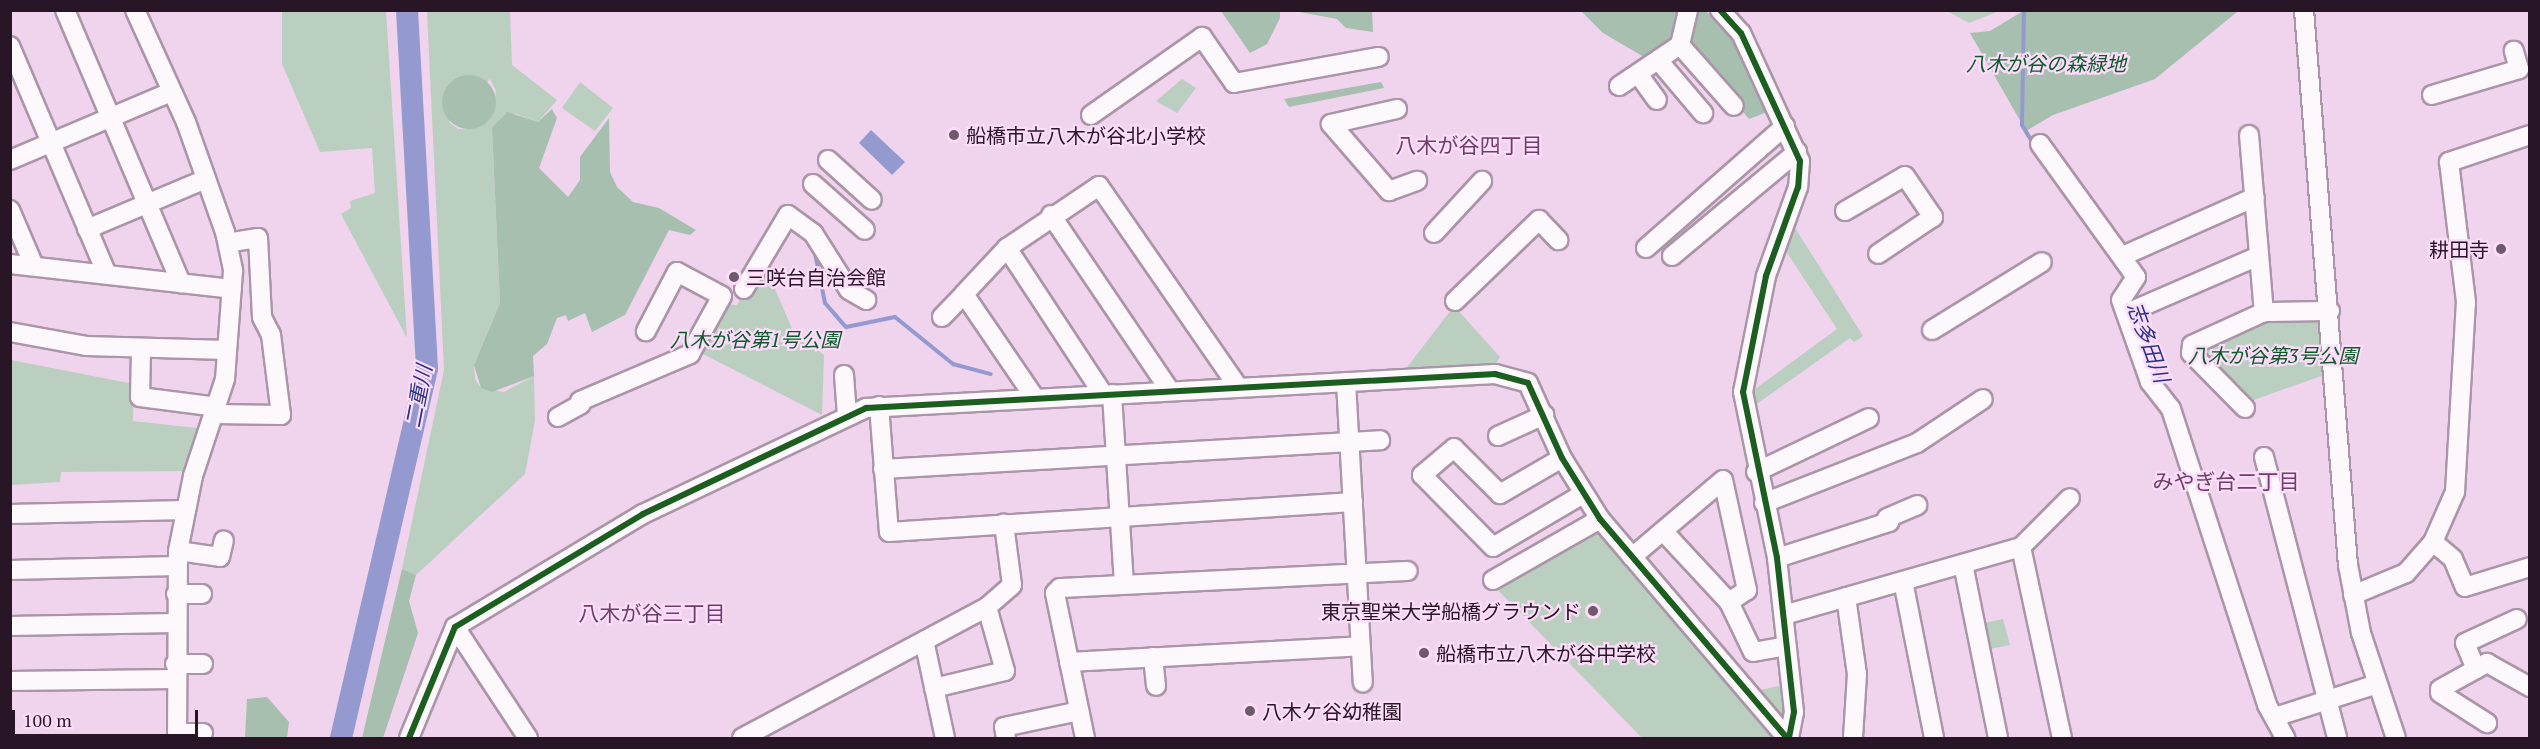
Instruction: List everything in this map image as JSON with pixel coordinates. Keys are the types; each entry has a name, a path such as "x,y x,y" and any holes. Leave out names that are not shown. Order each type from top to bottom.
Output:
{"street":[{"path":"64,10 181,283"},
{"path":"135,10 157,49 228,243 232,289 227,350 216,410 186,510 178,559 176,594 177,736 203,733"},
{"path":"1619,86 1680,45 1688,10"},
{"path":"1720,10 1741,33 1785,126 1797,152 1800,180 1766,276 1743,392 1756,472 1777,558 1794,712 1788,738"},
{"path":"2304,10 2353,594 2377,684 2396,738"},
{"path":"1091,116 1202,37 1234,83 1379,57"},
{"path":"1680,45 1734,106"},
{"path":"10,46 107,274"},
{"path":"2432,95 2519,69 2514,51"},
{"path":"1658,60 1702,113"},
{"path":"1638,74 1657,100"},
{"path":"10,160 171,92"},
{"path":"1397,110 1331,124 1389,191 1417,182"},
{"path":"1646,249 1785,126"},
{"path":"2249,135 2264,312"},
{"path":"2353,594 2397,580 2433,542 2455,492 2465,344 2449,162 2529,135"},
{"path":"2040,144 2111,248 2125,255 2136,277 2121,300 2150,382 2171,409 2284,738"},
{"path":"1671,256 1797,152"},
{"path":"828,160 872,200"},
{"path":"1845,211 1905,176 1933,217 1878,254"},
{"path":"87,229 206,179"},
{"path":"1434,232 1482,181"},
{"path":"813,184 865,230"},
{"path":"942,317 1007,248 1052,215 1099,186 1238,387"},
{"path":"2125,255 2255,197"},
{"path":"10,210 34,266"},
{"path":"744,289 788,215 813,233 849,291 866,300"},
{"path":"1052,215 1170,391"},
{"path":"1455,301 1539,220 1558,240"},
{"path":"141,350 140,397 216,410 281,415 271,335 262,317 258,238 228,243"},
{"path":"1007,248 1107,394 1116,456 1124,585"},
{"path":"2127,313 2259,256"},
{"path":"1932,330 2042,262"},
{"path":"10,264 232,289"},
{"path":"558,417 581,402 690,354 722,296 677,272 646,331"},
{"path":"964,294 1035,398"},
{"path":"2245,408 2191,353 2192,345 2264,312 2330,311"},
{"path":"10,332 141,350 227,350"},
{"path":"844,375 847,416"},
{"path":"409,738 455,627 644,514 847,416 879,406 1513,375 1528,382 1562,458 1600,519 1788,738"},
{"path":"1346,382 1363,683"},
{"path":"1764,503 1917,443 1983,399"},
{"path":"879,406 889,532 1353,502"},
{"path":"1498,436 1544,415"},
{"path":"1756,472 1869,418"},
{"path":"883,469 1380,440"},
{"path":"1562,458 1500,494 1455,448 1422,475 1493,547 1583,494"},
{"path":"2264,457 2324,701 2337,738"},
{"path":"1632,557 1723,480 1747,590 1729,602"},
{"path":"1784,615 2021,548 2070,498"},
{"path":"1777,558 1889,522 1887,518 1917,505"},
{"path":"10,514 186,510"},
{"path":"1493,580 1600,519"},
{"path":"742,738 925,645 987,607 1012,585 1004,524"},
{"path":"1663,531 1729,602 1753,651 1786,646"},
{"path":"10,570 220,557 224,540"},
{"path":"2433,542 2453,559 2465,587 2529,567"},
{"path":"2021,548 2062,738"},
{"path":"1963,564 1998,738"},
{"path":"1085,738 1054,593 1060,588 1408,571"},
{"path":"1903,581 1934,738"},
{"path":"176,594 202,594"},
{"path":"1846,597 1857,674 1853,738"},
{"path":"934,688 1005,671 987,607"},
{"path":"2476,669 2464,643 2517,619"},
{"path":"10,626 175,623"},
{"path":"455,627 528,738"},
{"path":"925,645 945,738"},
{"path":"1069,662 1361,646"},
{"path":"1153,657 1156,686"},
{"path":"2487,723 2440,691 2487,663 2529,687"},
{"path":"10,681 175,672 203,664"},
{"path":"2275,717 2377,684"},
{"path":"1006,738 1004,727 1079,711"}],"green space":[{"name":"八木が谷の森緑地","path":"2236,10 2237,12 2155,79 2053,115 2026,131 1970,33 1990,31 2023,11"},
{"path":"282,11 386,11 407,338 341,214 351,208 350,201 375,193 372,148 320,152 282,64"},
{"path":"427,11 510,11 512,65 557,100 538,122 516,114 492,128 500,303 474,365 475,379 481,388 504,392 534,376 535,421 525,474 416,575 402,569 444,370","holes":["490,79 496,91 494,107 476,128 458,129 449,122"]},
{"path":"1221,11 1280,11 1280,18 1267,44 1250,53"},
{"path":"1294,11 1372,11 1373,32 1346,28 1337,19"},
{"path":"1581,11 1706,11 1733,36 1770,111 1749,119 1687,46 1649,60 1603,33"},
{"path":"1947,11 1999,11 1969,23"},
{"path":"469,75 479,77 488,83 494,92 496,102 494,112 488,121 479,127 469,129 459,127 450,121 444,112 442,102 444,92 450,83 459,77"},
{"path":"1182,79 1196,88 1177,113 1156,101"},
{"path":"580,82 613,108 595,131 562,108"},
{"path":"1381,82 1384,88 1289,107 1284,99"},
{"path":"552,109 557,118 539,168 568,197 580,180 580,157 609,118 610,172 617,187 633,202 659,208 696,230 690,235 669,230 625,315 592,332 585,313 568,321 566,315 557,318 547,344 533,356 534,376 492,392 481,388 474,365 500,303 492,128 507,112 538,122"},
{"path":"1794,226 1863,336 1854,342 1850,338 1751,408 1751,392 1837,329 1784,248"},
{"name":"八木が谷第1号公園","path":"763,261 793,331 824,355 822,415 701,353 723,304 737,305"},
{"path":"1454,306 1500,357 1495,365 1405,370"},
{"name":"八木が谷第3号公園","path":"2269,316 2323,318 2327,374 2248,402 2197,346"},
{"path":"11,360 134,384 133,421 206,429 187,471 61,472 60,482 11,485"},
{"name":"東京聖栄大学船橋グラウンド","path":"1590,530 1599,532 1691,635 1773,738 1642,738 1494,586"},
{"path":"402,569 416,575 409,601 418,633 383,738 362,738"},
{"path":"2003,619 2010,645 1984,650 1979,624"},
{"path":"1783,685 1788,717 1778,720 1755,691"},
{"path":"267,697 289,722 287,738 245,738 247,699"}],"water":[{"path":"871,130 905,162 892,175 859,143"}],"waterway":[{"name":"二重川","path":"341,738 427,368 407,10"},
{"name":"志多田川","path":"2024,10 2022,125 2034,145"},
{"path":"814,248 825,303 846,327 895,317 953,364 991,374"},
{"name":"志多田川","path":"2218,583 2247,673"}],"cycle path":[{"path":"1720,10 1741,33 1800,161 1798,187 1766,276 1743,392 1777,558 1794,712 1789,738"},
{"path":"409,738 455,627 643,514 866,408 1495,374 1528,383 1562,458 1600,519 1787,738"}],"place":[{"name":"船橋市立八木が谷北小学校","path":"954,135"},
{"name":"耕田寺","path":"2501,249"},
{"name":"三咲台自治会館","path":"734,277"},
{"name":"東京聖栄大学船橋グラウンド","path":"1593,611"},
{"name":"船橋市立八木が谷中学校","path":"1424,653"},
{"name":"八木ケ谷幼稚園","path":"1250,711"}],"district":[{"name":"八木が谷四丁目","path":"1469,145"},
{"name":"みやぎ台二丁目","path":"2226,481"},
{"name":"八木が谷三丁目","path":"652,613"}]}
